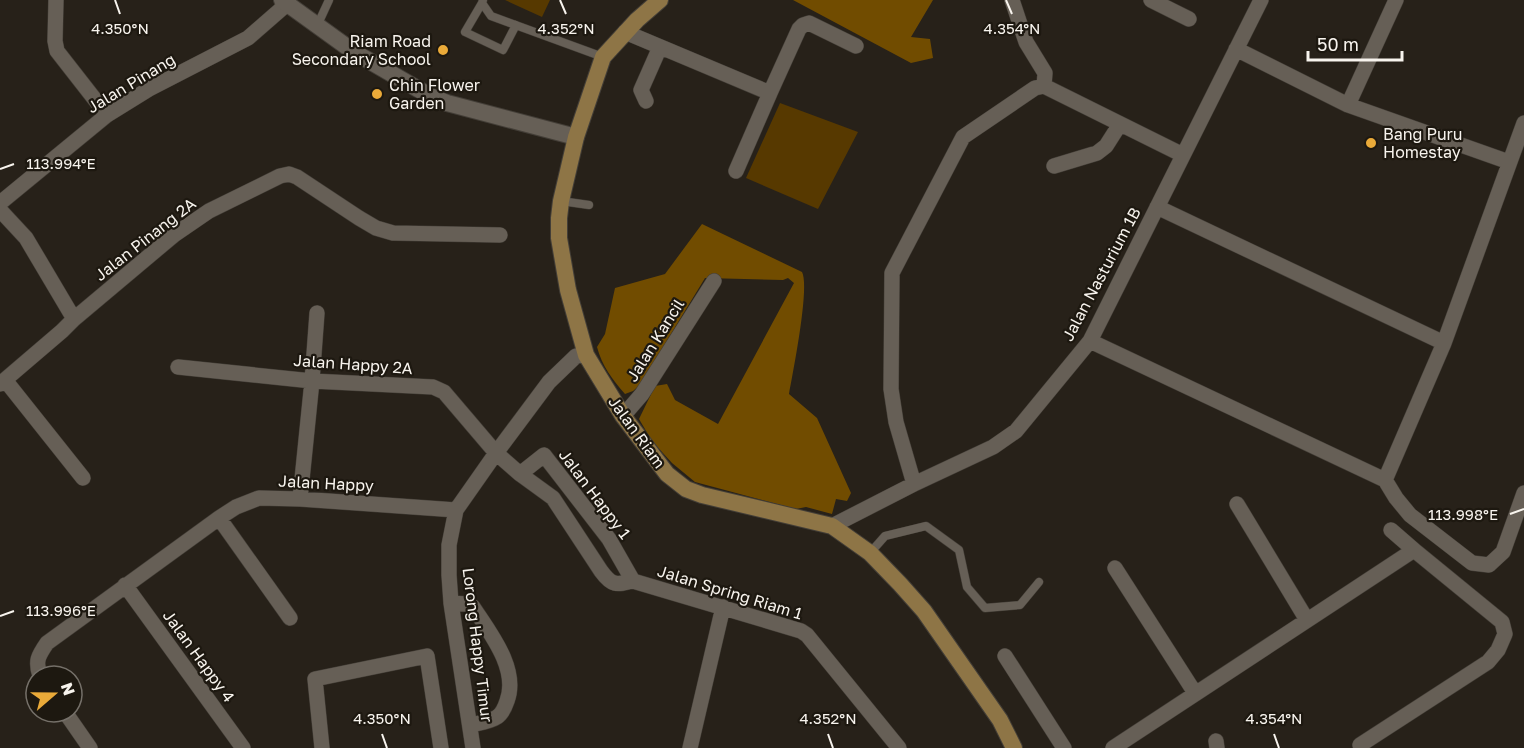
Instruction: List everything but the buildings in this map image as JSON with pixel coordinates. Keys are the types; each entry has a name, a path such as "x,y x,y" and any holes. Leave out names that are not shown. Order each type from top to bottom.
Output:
{"main road":[{"name":"Jalan Riam","path":"660,0 625,32 603,57 576,137 561,201 559,238 568,290 586,355 623,416 667,474 686,489 702,495 832,526 870,553 924,611 1000,720 1014,748"}],"street":[{"path":"56,0 55,41 57,51 107,115"},
{"path":"1011,0 1026,42 1045,73 1044,86"},
{"path":"1151,0 1189,19"},
{"name":"Jalan Nasturium 1B","path":"832,526 993,447 1016,431 1090,341 1261,0"},
{"path":"1348,105 1396,0"},
{"path":"284,2 354,52 430,96 447,103 576,137"},
{"name":"Jalan Pinang","path":"0,203 107,115 149,89 248,38 284,2"},
{"path":"736,171 799,29 809,23 856,46"},
{"path":"625,32 770,93"},
{"path":"646,101 641,90 660,47"},
{"path":"1236,49 1348,105 1509,162"},
{"path":"914,484 896,422 891,389 892,273 963,137 1035,88 1044,86 1183,155"},
{"path":"1054,166 1097,153 1106,146 1120,123"},
{"path":"1384,480 1444,343 1524,123"},
{"name":"Jalan Pinang 2A","path":"3,382 174,235 209,211 280,176 289,174 297,177 376,228 393,233 501,235"},
{"path":"1157,207 1444,343"},
{"path":"0,210 26,238 74,319"},
{"name":"Jalan Kancil","path":"623,416 642,394 714,281"},
{"path":"300,499 317,313"},
{"path":"1090,341 1384,480 1410,515 1472,563 1489,565 1503,552 1524,493"},
{"path":"456,510 549,382 576,356 586,355"},
{"name":"Jalan Happy 2A","path":"178,367 312,381 433,387 444,392 496,453"},
{"path":"3,382 84,478"},
{"path":"496,453 553,498 609,582 618,585 637,582"},
{"name":"Jalan Happy 1","path":"520,474 544,455 609,539 637,582"},
{"name":"Jalan Happy","path":"36,664 39,654 47,644 125,585 236,507 260,498 456,510"},
{"path":"1237,504 1307,620"},
{"name":"Lorong Happy Timur","path":"456,510 449,545 449,574 473,748"},
{"path":"219,518 290,618"},
{"path":"1360,745 1488,662 1498,650 1505,634 1503,622 1391,531"},
{"path":"1113,748 1414,550"},
{"path":"1115,568 1195,693"},
{"name":"Jalan Spring Riam 1","path":"637,582 795,629 807,635 898,748"},
{"name":"Jalan Happy 4","path":"125,585 243,748"},
{"path":"452,603 467,604 473,607 504,659 509,672 510,692 505,707 498,717 470,725"},
{"path":"690,748 723,607"},
{"path":"322,748 315,679 427,656 441,748"},
{"path":"1005,656 1064,748"},
{"path":"73,724 90,748"}],"lane":[{"path":"317,26 329,0"},
{"path":"482,1 491,16 603,57"},
{"path":"482,1 465,32 503,50 516,25"},
{"path":"561,201 589,205"},
{"path":"870,553 885,536 926,526 958,550 968,587 985,608 1020,605 1039,582"}],"shaded area":[{"path":"505,0 550,0 542,17"},
{"path":"793,0 933,0 911,37 930,39 933,58 911,63"},
{"path":"780,103 858,132 818,209 746,178"},
{"path":"702,224 802,272 804,294 789,394 817,418 851,493 847,501 836,499 832,514 806,507 796,509 695,482 672,463 652,441 639,419 655,386 667,384 675,400 718,424 794,283 788,278 783,280 705,278 640,385 633,391 625,394 612,378 602,360 597,347 605,334 615,288 665,274"}],"place":[{"name":"Riam Road Secondary School","path":"443,50"},
{"name":"Chin Flower Garden","path":"377,94"},
{"name":"Bang Puru Homestay","path":"1371,143"}]}
